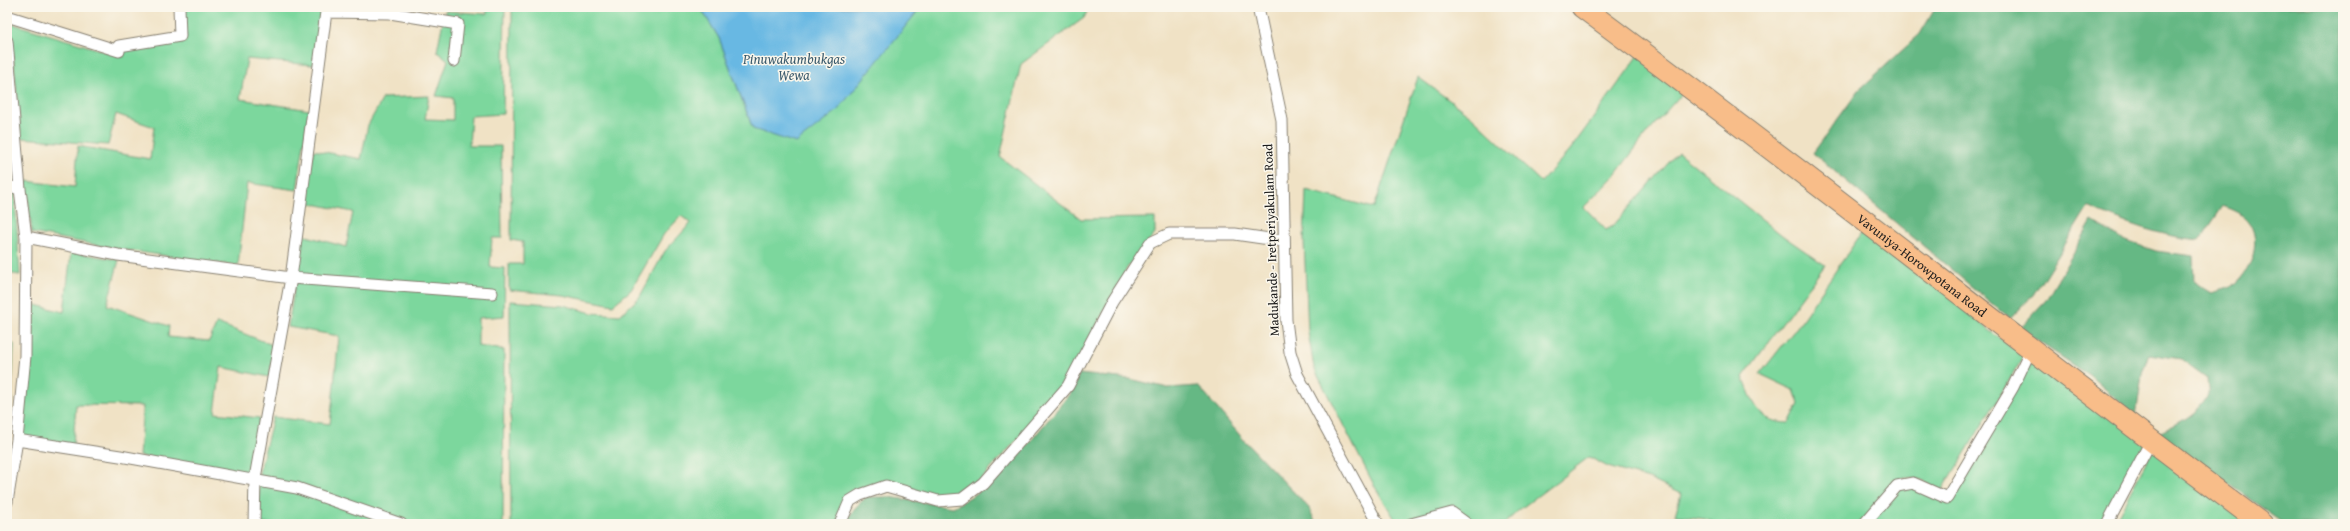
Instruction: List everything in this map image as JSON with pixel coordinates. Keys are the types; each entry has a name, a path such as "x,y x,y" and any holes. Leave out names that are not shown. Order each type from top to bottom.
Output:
{"highway":[{"name":"Vavuniya-Horowpotana Road","path":"1582,7 1739,123 2031,349 2262,524"}],"street":[{"path":"7,16 120,51 119,46 180,36 179,7"},
{"name":"Madukande - Iretperiyakulam Road","path":"1258,7 1282,120 1283,241 1286,320 1290,352 1297,374 1378,524"},
{"path":"254,524 255,478 291,278 325,10 390,10 458,24 454,61"},
{"path":"7,41 20,189 26,237 25,356 17,440 7,502"},
{"path":"7,186 20,189"},
{"path":"840,524 850,501 860,495 886,486 938,501 962,499 983,483 1068,386 1112,302 1150,243 1169,234 1235,234 1283,241"},
{"path":"26,237 118,255 291,278 492,293"},
{"path":"1864,524 1896,486 1913,483 1947,498 2013,386 2031,349"},
{"path":"17,440 255,478 297,488 401,524"},
{"path":"2107,524 2151,441"},
{"path":"1411,524 1452,513 1467,524"}],"green space":[{"path":"184,7 324,7 313,65 247,59 240,99 309,110 297,190 247,183 238,266 118,249 32,233 26,181 75,187 78,146 150,159 154,127 116,114 108,145 21,138 10,23 124,57 124,48 186,41"},
{"path":"487,7 505,7 503,114 471,116 469,146 501,146 502,238 492,238 490,267 505,268 504,316 478,318 478,346 504,350 503,524 259,524 259,473 273,417 330,424 339,336 288,327 303,235 346,247 353,212 304,202 314,150 361,159 368,125 383,98 429,96 425,119 453,120 453,98 436,96 448,60 437,51 445,11 487,14"},
{"path":"512,7 700,7 719,38 753,129 904,27 921,7 1089,7 1084,18 1021,64 1000,157 1081,219 1155,218 1155,234 1127,268 1066,385 979,482 960,494 942,498 897,486 847,499 836,524 511,524 510,301 563,305 592,313 620,315 639,298 665,251 691,223 681,216 664,234 631,290 613,305 562,295 509,290 509,264 523,264 523,242 511,240"},
{"path":"1936,7 2343,7 2343,524 2285,524 2157,434 2179,423 2193,413 2208,394 2207,378 2181,359 2149,354 2142,374 2136,416 2089,375 2019,329 2046,300 2092,221 2123,240 2156,251 2193,256 2194,282 2212,293 2235,284 2246,271 2250,263 2255,245 2254,236 2252,228 2242,215 2223,206 2200,240 2142,228 2088,207 2033,295 2010,319 1813,153 1859,90 1920,34"},
{"path":"1639,55 1685,90 1647,133 1615,175 1584,207 1606,230 1613,226 1678,152 1783,236 1825,265 1743,377 1754,403 1763,415 1779,422 1789,423 1799,404 1794,390 1760,374 1797,327 1863,231 1897,259 1948,293 1987,329 2024,356 1942,491 1922,480 1903,477 1884,492 1863,524 1719,524 1705,519 1675,515 1681,494 1649,479 1608,467 1589,457 1519,510 1504,524 1476,524 1467,515 1450,510 1417,524 1398,524 1375,487 1314,368 1308,332 1304,241 1306,190 1374,208 1418,77 1472,117 1541,182 1570,150"},
{"path":"7,110 14,183 20,275 7,273"},
{"path":"71,252 119,260 107,305 169,326 168,337 209,341 217,323 275,346 269,377 221,367 215,413 260,418 248,474 139,456 143,406 76,405 73,445 20,437 32,357 32,304 64,312"},
{"path":"7,343 14,344 11,418 7,446"},
{"path":"2033,357 2146,443 2102,524 1868,524 1899,489 1913,487 1952,502"},
{"path":"1079,374 1130,379 1168,388 1198,386 1244,440 1309,508 1316,524 845,524 854,509 866,497 889,497 953,507 979,492 1025,448 1072,391"},
{"path":"2154,448 2254,524 2113,524"}],"water":[{"name":"Pinuwakumbukgas Wewa","path":"700,7 921,7 837,111 796,143 753,129 719,38"}]}
